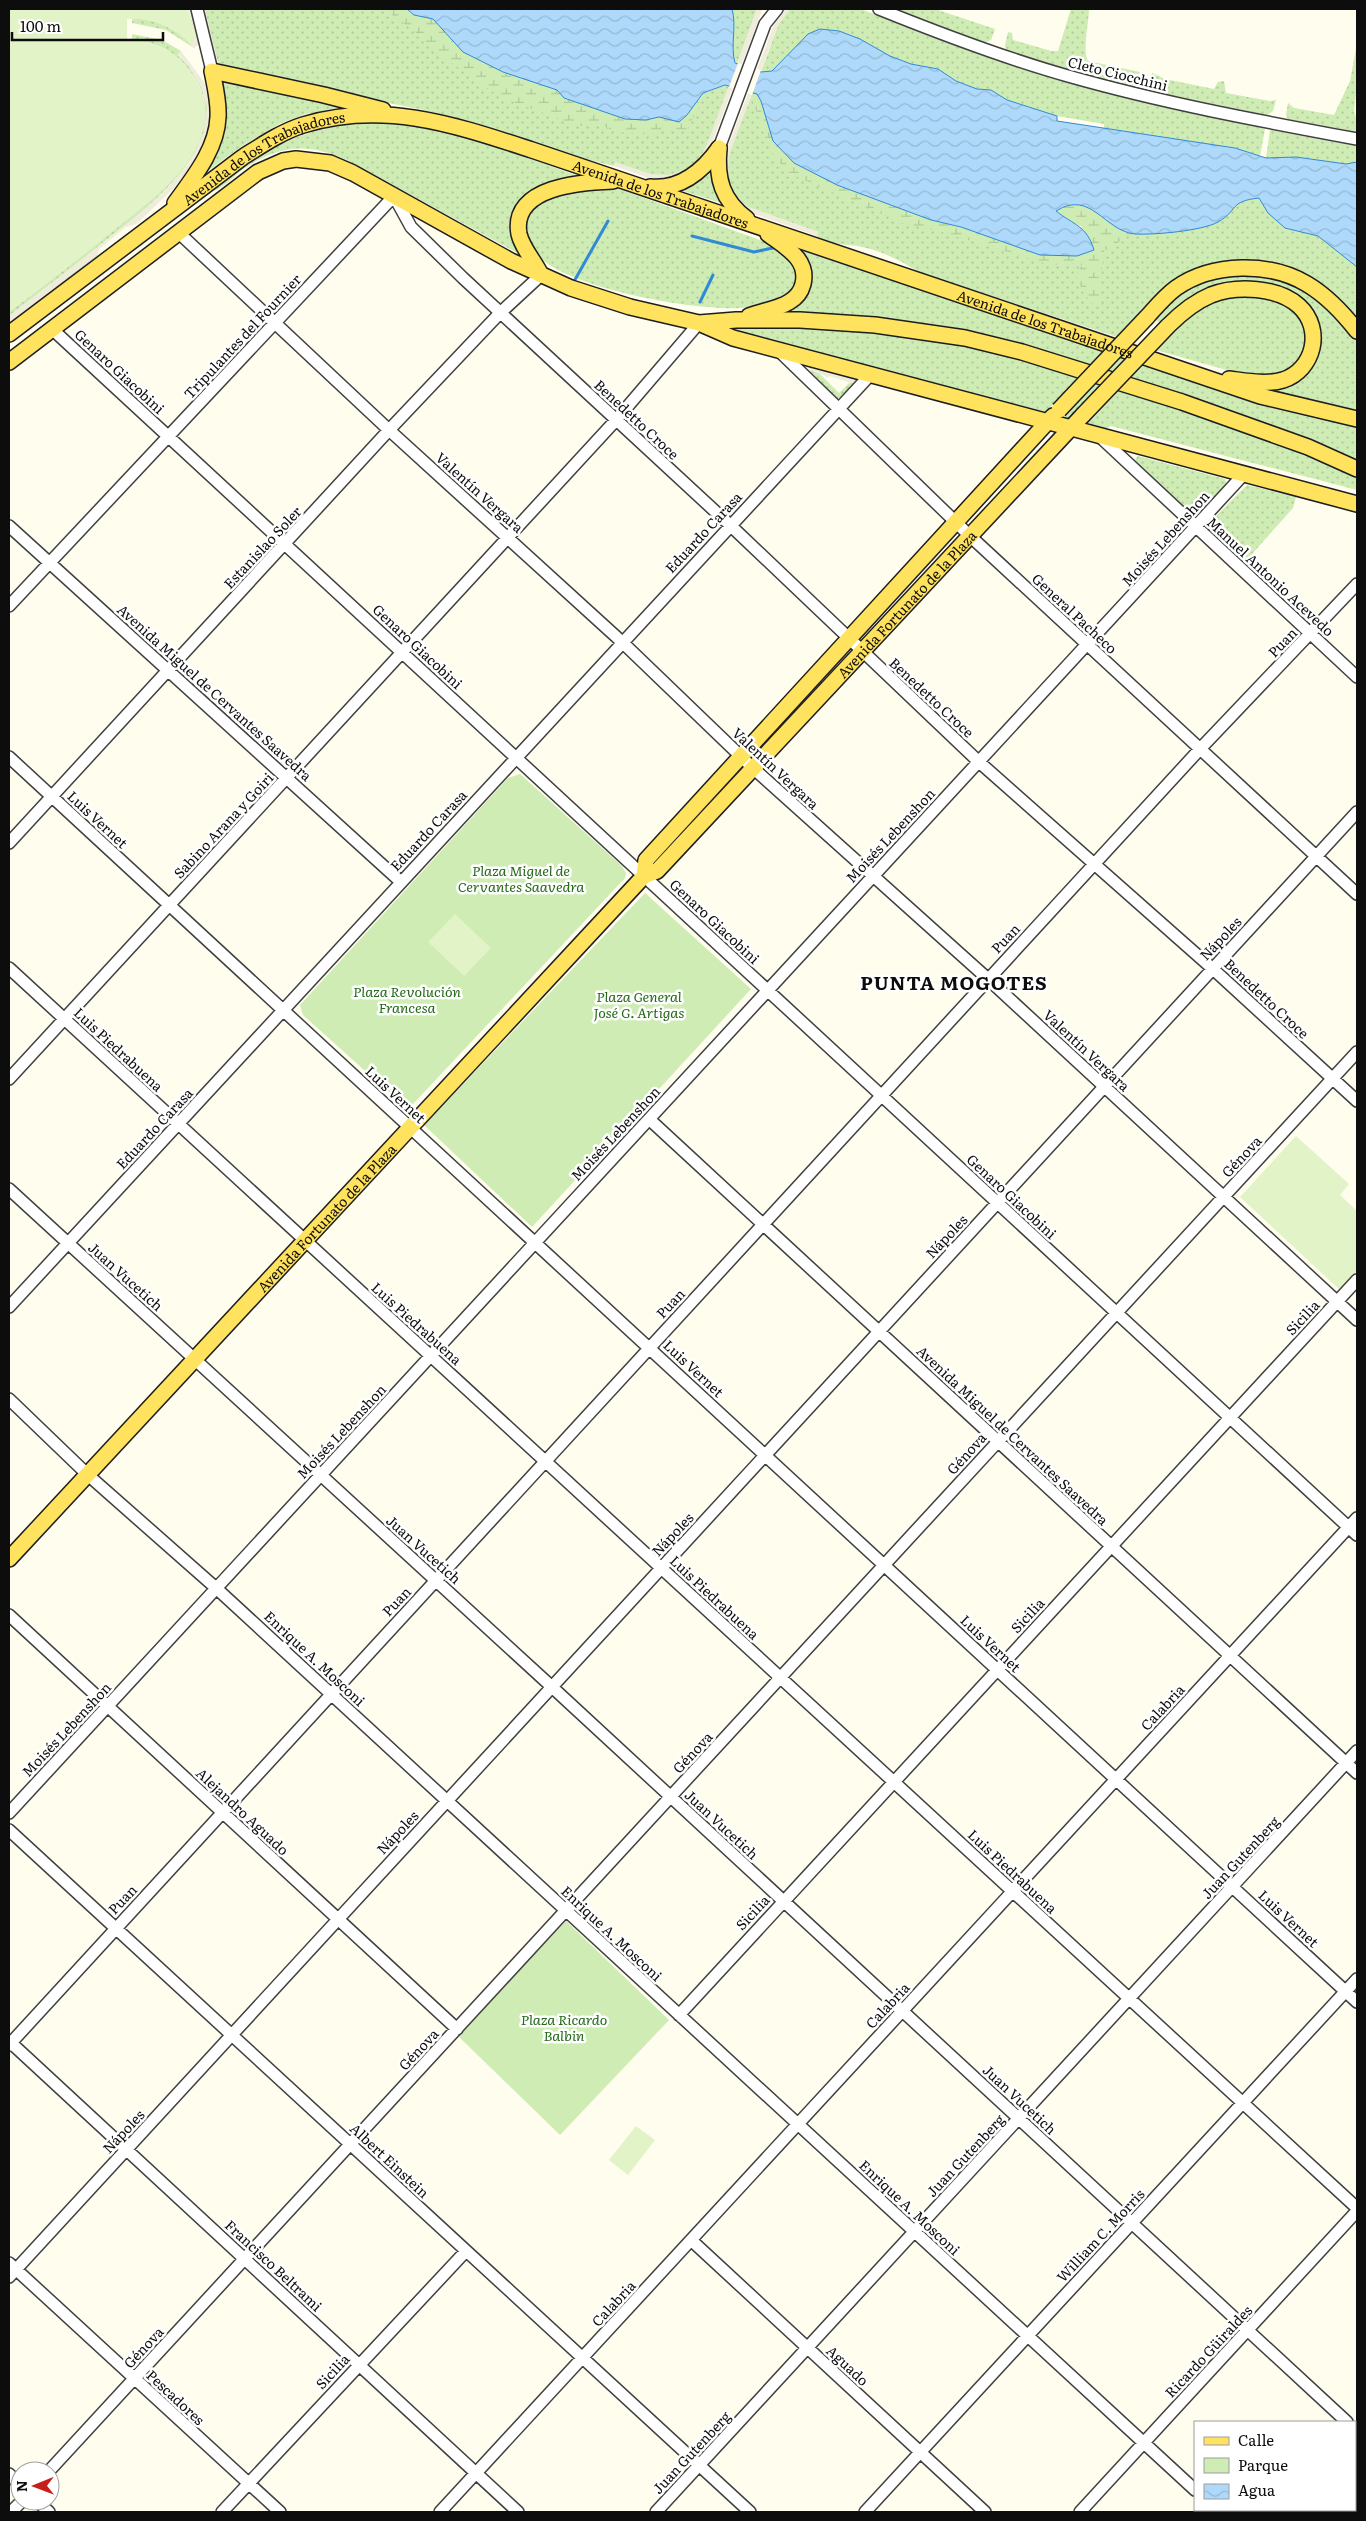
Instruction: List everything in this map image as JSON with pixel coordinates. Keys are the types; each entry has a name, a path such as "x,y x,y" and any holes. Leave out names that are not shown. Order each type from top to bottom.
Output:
{"main road":[{"path":"164,217 198,169 213,141 218,117 212,71 324,95 404,115"},
{"name":"Avenida de los Trabajadores","path":"9,334 243,157 282,133 302,125 343,117 404,115 473,131 1294,405 1357,418"},
{"path":"640,186 664,188 681,182 705,167 719,148"},
{"path":"719,148 718,174 722,192 732,207 801,262 804,272 802,286 796,297 788,303 736,320"},
{"name":"Avenida de los Trabajadores","path":"9,362 258,172 283,161 296,159 318,160 341,167 511,261 541,275 604,299 699,323 733,338 1357,504"},
{"path":"541,275 520,234 519,222 529,204 548,191 568,185 622,181"},
{"name":"Avenida Fortunato de la Plaza","path":"644,876 646,860 1047,422 1170,293 1193,279 1227,269 1259,269 1285,274 1311,286 1334,304 1357,331"},
{"name":"Avenida Fortunato de la Plaza","path":"9,1560 409,1126 644,876 657,872 1082,415 1168,326 1194,304 1211,295 1232,291 1256,290 1278,294 1293,302 1304,312 1313,332 1312,348 1306,363 1296,373 1282,380 1267,382 1212,378"},
{"name":"Avenida de los Trabajadores","path":"699,323 736,320 800,320 875,325 929,332 990,344 1053,361 1182,402 1308,447 1357,469"}],"street":[{"path":"197,9 212,71"},
{"path":"719,148 765,24 766,9"},
{"path":"765,24 777,9"},
{"name":"Cleto Ciocchini","path":"878,9 986,50 1068,76 1196,108 1357,139"},
{"name":"Benedetto Croce","path":"394,196 411,226 500,313 730,525 979,762 1213,968 1357,1101"},
{"name":"Tripulantes del Fournier","path":"9,606 394,196"},
{"name":"Valentín Vergara","path":"179,233 389,430 622,642 753,768 988,979 1357,1320"},
{"name":"Estanislao Soler","path":"9,844 389,430 500,313 541,275"},
{"name":"Sabino Arana y Goiri","path":"9,1079 616,420 699,323"},
{"name":"Genaro Giacobini","path":"52,329 1353,1531"},
{"name":"General Pacheco","path":"778,350 970,536 1357,894"},
{"name":"Eduardo Carasa","path":"9,1307 871,374"},
{"name":"Manuel Antonio Acevedo","path":"1098,436 1357,677"},
{"name":"Moisés Lebenshon","path":"9,1813 872,875 1088,645 1244,474"},
{"name":"Avenida Miguel de Cervantes Saavedra","path":"9,526 401,882"},
{"name":"Puan","path":"9,2043 1200,749 1357,584"},
{"name":"Luis Vernet","path":"9,757 1357,2002"},
{"name":"Nápoles","path":"11,2270 127,2149 1357,812"},
{"name":"Luis Piedrabuena","path":"9,968 1243,2102 1357,2209"},
{"name":"Génova","path":"58,2461 1357,1052"},
{"name":"Avenida Miguel de Cervantes Saavedra","path":"649,1119 1357,1773"},
{"name":"Juan Vucetich","path":"9,1190 436,1580 1346,2421"},
{"name":"Sicilia","path":"679,2014 1357,1280"},
{"name":"Enrique A. Mosconi","path":"9,1399 88,1475 216,1588 1194,2489"},
{"name":"Calabria","path":"440,2512 1230,1656 1353,1531 1357,1518"},
{"name":"Alejandro Aguado","path":"9,1615 457,2029"},
{"name":"Juan Gutenberg","path":"656,2512 1357,1751"},
{"name":"Albert Einstein","path":"9,1830 750,2512"},
{"name":"William C. Morris","path":"865,2512 1357,1979"},
{"name":"Francisco Beltrami","path":"9,2043 127,2149 518,2512"},
{"name":"Ricardo Güiraldes","path":"1080,2512 1357,2209"},
{"name":"Aguado","path":"691,2240 985,2512"},
{"name":"Sicilia","path":"222,2512 466,2251"},
{"name":"Pescadores","path":"11,2270 280,2512"}],"green space":[{"path":"9,9 188,9 196,39 191,44 162,24 136,19 127,19 127,39 158,46 175,55 189,70 199,86 204,100 206,115 201,137 194,151 186,164 165,188 90,250 9,312"},
{"path":"188,9 199,43 194,48 166,30 132,23 132,18 157,22 172,29 191,44 196,39"},
{"path":"205,9 407,9 414,15 703,93 730,84 709,142 701,155 691,166 679,173 658,176 615,163 614,166 590,160 424,110 218,69"},
{"path":"384,9 407,9 414,15 433,19 463,52 503,72 557,90 564,98 625,119 646,120 659,117 679,122 706,92 687,130 665,129 658,133 649,134 617,132 601,125 579,126 500,97 438,53 418,34"},
{"path":"732,9 757,9 737,65 732,45"},
{"path":"790,9 861,9 989,58 1066,82 1265,129 1260,156 1235,148 1104,129 1104,124 1057,116 1007,100 991,90 977,89 956,81 938,69 912,64 890,56 860,39 788,56 772,71 761,72 779,23"},
{"path":"893,9 935,9 995,29 991,40 984,43"},
{"path":"1071,9 1089,9 1086,44 1086,57 1088,61 1140,72 1135,86 1069,72 1006,51 1005,45 1008,32 1012,33 1013,40 1051,51 1058,51"},
{"path":"132,34 162,40 181,51 178,55 200,82 207,110 203,136 189,162 169,186 146,208 9,316 9,312 164,188 179,173 197,146 205,118 205,108 201,89 196,80 184,63 169,51 142,41 132,40"},
{"path":"1357,43 1357,84 1354,112 1357,119 1357,132 1288,119 1286,115 1288,103 1294,108 1334,115 1350,81"},
{"path":"1152,73 1165,79 1214,89 1218,82 1224,81 1226,93 1270,101 1276,100 1273,111 1267,115 1151,91 1149,86"},
{"path":"220,77 343,107 306,114 281,123 242,146 205,173 222,136 225,123"},
{"path":"753,92 1091,239 1242,200 1259,198 1268,213 1303,232 1318,236 1357,267 1357,323 1326,292 1232,264 1141,316 1138,315 1117,337 919,272 899,260 877,251 822,239 817,236 818,232 748,207 736,195 730,182 728,168 730,152 734,137"},
{"path":"753,92 761,100 773,141 794,163 837,185 931,220 961,227 1083,227 1068,221 1056,211 1075,205 1089,208 1116,226 1134,234 1122,237 1119,242 1104,251 1099,298 1104,306 1096,307 1084,294 1076,275 1082,265 1074,263 1066,266 1044,263 942,232 902,223 793,175 787,171 770,151 753,101"},
{"path":"366,122 406,123 471,138 584,178 519,208 530,260 347,160 319,150 293,149 268,155 242,170 214,191 252,160 282,143 330,128"},
{"path":"1270,130 1357,146 1357,162 1346,164 1296,157 1266,158"},
{"path":"711,168 721,203 680,190"},
{"path":"614,187 771,244 798,264 795,293 761,305 740,308 719,308 659,300 592,284 563,272 540,259 527,243 524,217 548,194"},
{"path":"794,248 1258,403 1357,425 1357,460 1311,440 1185,395 992,336 894,319 783,312 800,300"},
{"path":"98,255 9,325 9,323"},
{"path":"1256,273 1307,289 1357,338 1357,411 1297,399 1258,388 1302,376 1309,310 1240,285 1162,323 1152,319 1175,297 1198,284 1225,277"},
{"path":"1234,296 1270,298 1296,310 1309,338 1297,367 1269,378 1237,373 1156,350 1177,329 1174,327 1188,316 1209,304"},
{"path":"718,325 870,332 932,340 992,352 1162,404 1274,443 1357,477 1357,490 1111,426 1104,429 1090,425 1087,420 1093,418 1102,408 1084,403 1074,413 1072,420 1061,417 1078,401 1061,396 1051,407 1054,409 1046,412 734,332"},
{"path":"809,370 819,373 839,393 850,382 855,384 844,396 837,398"},
{"path":"1138,456 1225,479 1227,485 1202,511 1195,514 1190,512 1137,463 1135,459"},
{"path":"1247,485 1296,497 1293,508 1244,563 1217,538 1211,526 1212,520"},
{"path":"520,774 622,866 626,873 625,878 413,1104 404,1106 303,1015 300,1005 508,778"},
{"name":"Plaza General José G. Artigas","path":"645,893 751,989 532,1227 424,1125"},
{"path":"455,914 491,948 464,976 428,942"},
{"path":"1296,1136 1349,1184 1340,1195 1357,1211 1357,1271 1340,1290 1240,1197"},
{"name":"Plaza Ricardo Balbin","path":"566,1921 669,2020 560,2135 457,2035"},
{"path":"636,2126 655,2140 628,2175 609,2160"}],"shaded area":[{"path":"189,9 192,9 199,41 194,48 190,46 196,38"},
{"path":"202,9 205,9 221,67 216,65"},
{"path":"757,9 762,9 760,16 707,156 683,176 663,180 649,178 614,166 615,162 651,174 669,175 685,170 700,158 706,147"},
{"path":"784,9 790,9 779,23 729,155 728,180 734,193 748,207 818,232 817,236 746,211 730,195 724,157 775,22"},
{"path":"181,51 204,82 211,107 211,124 205,144 194,164 172,190 143,218 136,224 126,227 99,249 97,255 9,323 9,316 124,227 162,194 190,162 204,132 207,108 201,87 187,64 178,54"},
{"path":"810,367 855,379 857,382 855,384 829,376 827,378 824,375 809,370"}],"water":[{"path":"407,9 732,9 735,63 761,72 772,71 808,34 820,29 839,31 860,39 890,56 911,64 938,69 956,81 977,89 991,90 1007,100 1057,116 1057,121 1235,148 1266,158 1296,157 1346,164 1357,162 1357,267 1318,236 1285,228 1268,213 1259,198 1243,201 1224,218 1211,225 1177,232 1153,234 1135,234 1124,231 1088,208 1079,205 1068,206 1056,211 1084,231 1094,250 1077,256 1040,255 961,227 931,220 837,185 794,163 773,141 761,101 757,94 725,85 703,93 687,115 679,122 659,117 646,120 625,119 564,98 557,90 503,72 463,52 433,19 414,15"}],"pier":[{"path":"738,63 761,70 752,95 729,87"}],"waterway":[{"path":"572,285 608,221"},
{"path":"692,236 754,252 773,248"},
{"path":"700,302 713,275"}],"district":[{"name":"PUNTA MOGOTES","path":"954,982"}],"park label":[{"name":"Plaza Miguel de Cervantes Saavedra","path":"521,878"},
{"name":"Plaza Revolución Francesa","path":"407,1000"}]}
